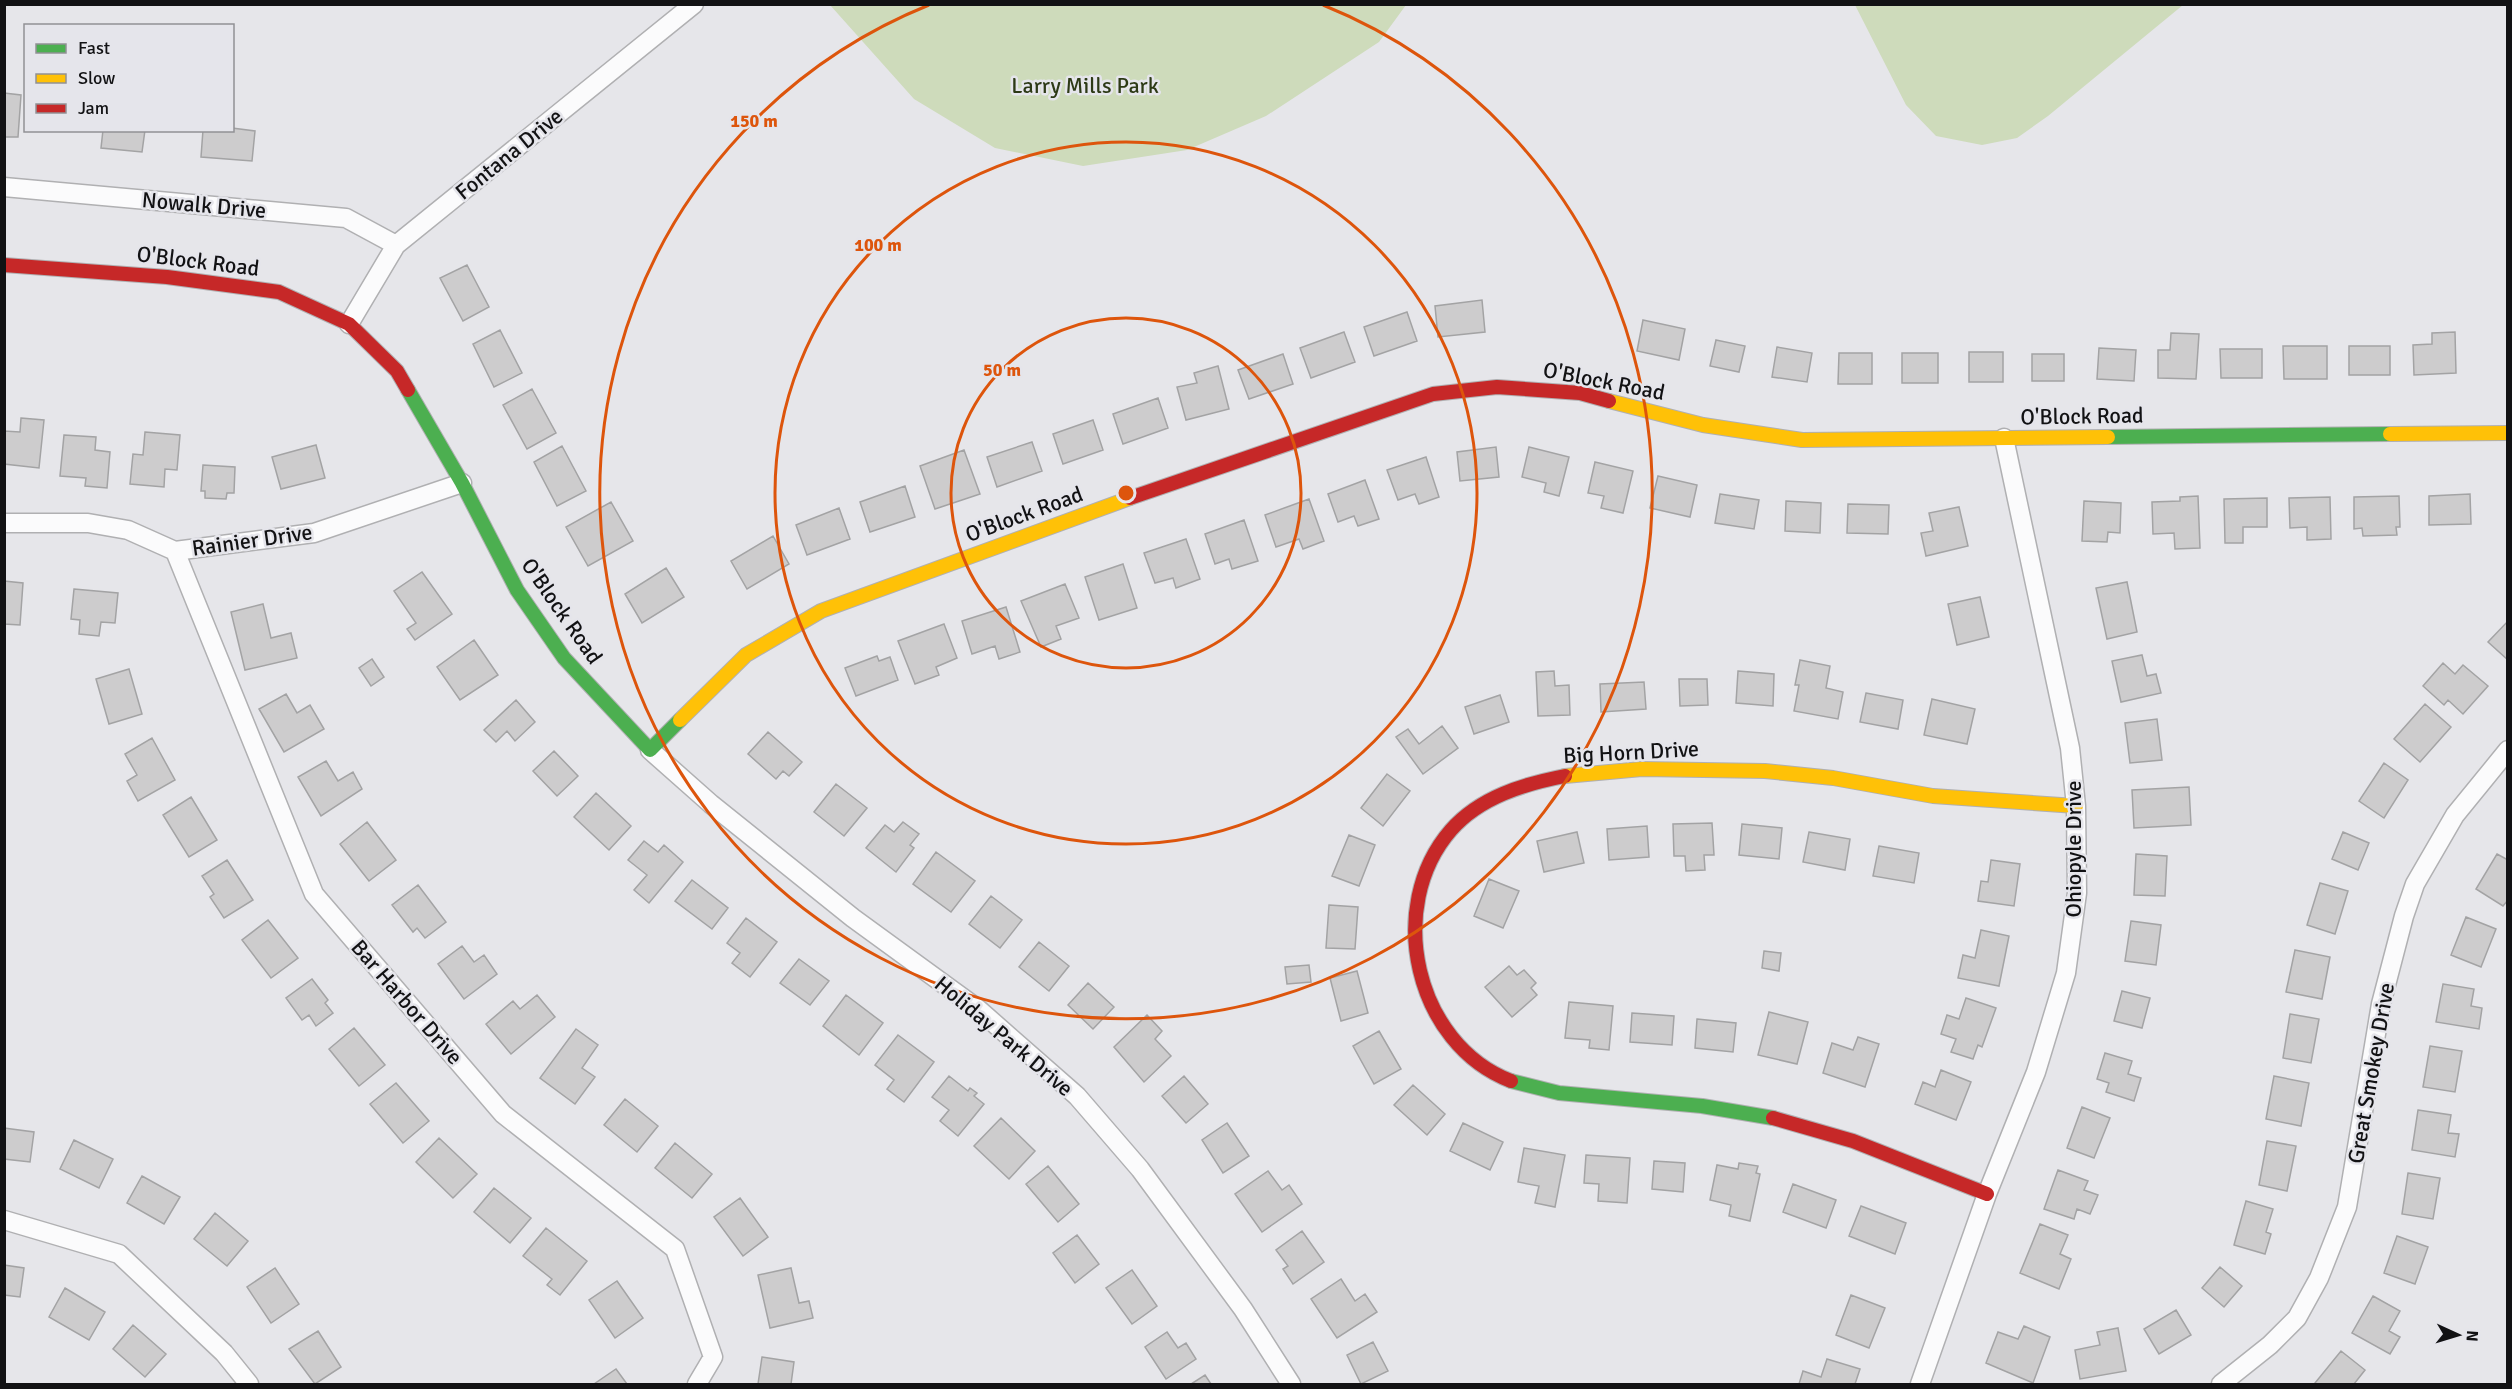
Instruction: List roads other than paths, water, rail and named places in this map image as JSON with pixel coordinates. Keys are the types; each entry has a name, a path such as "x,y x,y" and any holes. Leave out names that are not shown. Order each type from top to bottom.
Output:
{"street":[{"name":"Fontana Drive","path":"349,324 396,245 694,4"},
{"name":"Nowalk Drive","path":"4,187 346,218 396,245"},
{"name":"O'Block Road","path":"4,265 166,277 279,292 349,324 397,371 462,483 516,590 564,658 650,750 746,655 820,611 1168,484 1433,394 1497,387 1546,388 1580,393 1704,425 1802,440 2508,433"},
{"name":"Ohiopyle Drive","path":"1920,1384 1987,1194 2036,1072 2066,973 2077,893 2076,806 2070,748 2004,438"},
{"name":"Rainier Drive","path":"4,523 88,523 128,530 175,551 314,533 462,483"},
{"name":"Bar Harbor Drive","path":"175,551 314,894 503,1114 675,1249 713,1357 697,1384"},
{"name":"Holiday Park Drive","path":"650,750 711,804 853,918 978,1009 1077,1096 1140,1169 1243,1309 1291,1384"},
{"name":"Great Smokey Drive","path":"2221,1384 2270,1345 2296,1318 2319,1278 2347,1207 2381,1004 2404,916 2415,884 2455,814 2484,776 2508,750"},
{"name":"Big Horn Drive","path":"1987,1194 1872,1147 1771,1117 1717,1107 1579,1096 1544,1091 1512,1082 1494,1073 1466,1052 1447,1032 1431,1005 1421,975 1415,941 1416,909 1424,876 1438,846 1462,820 1489,800 1521,786 1554,777 1592,771 1701,769 1776,771 1930,795 2076,806"},
{"path":"4,1220 118,1254 224,1353 249,1384"}],"park label":[{"name":"Larry Mills Park","path":"1085,85"}]}
